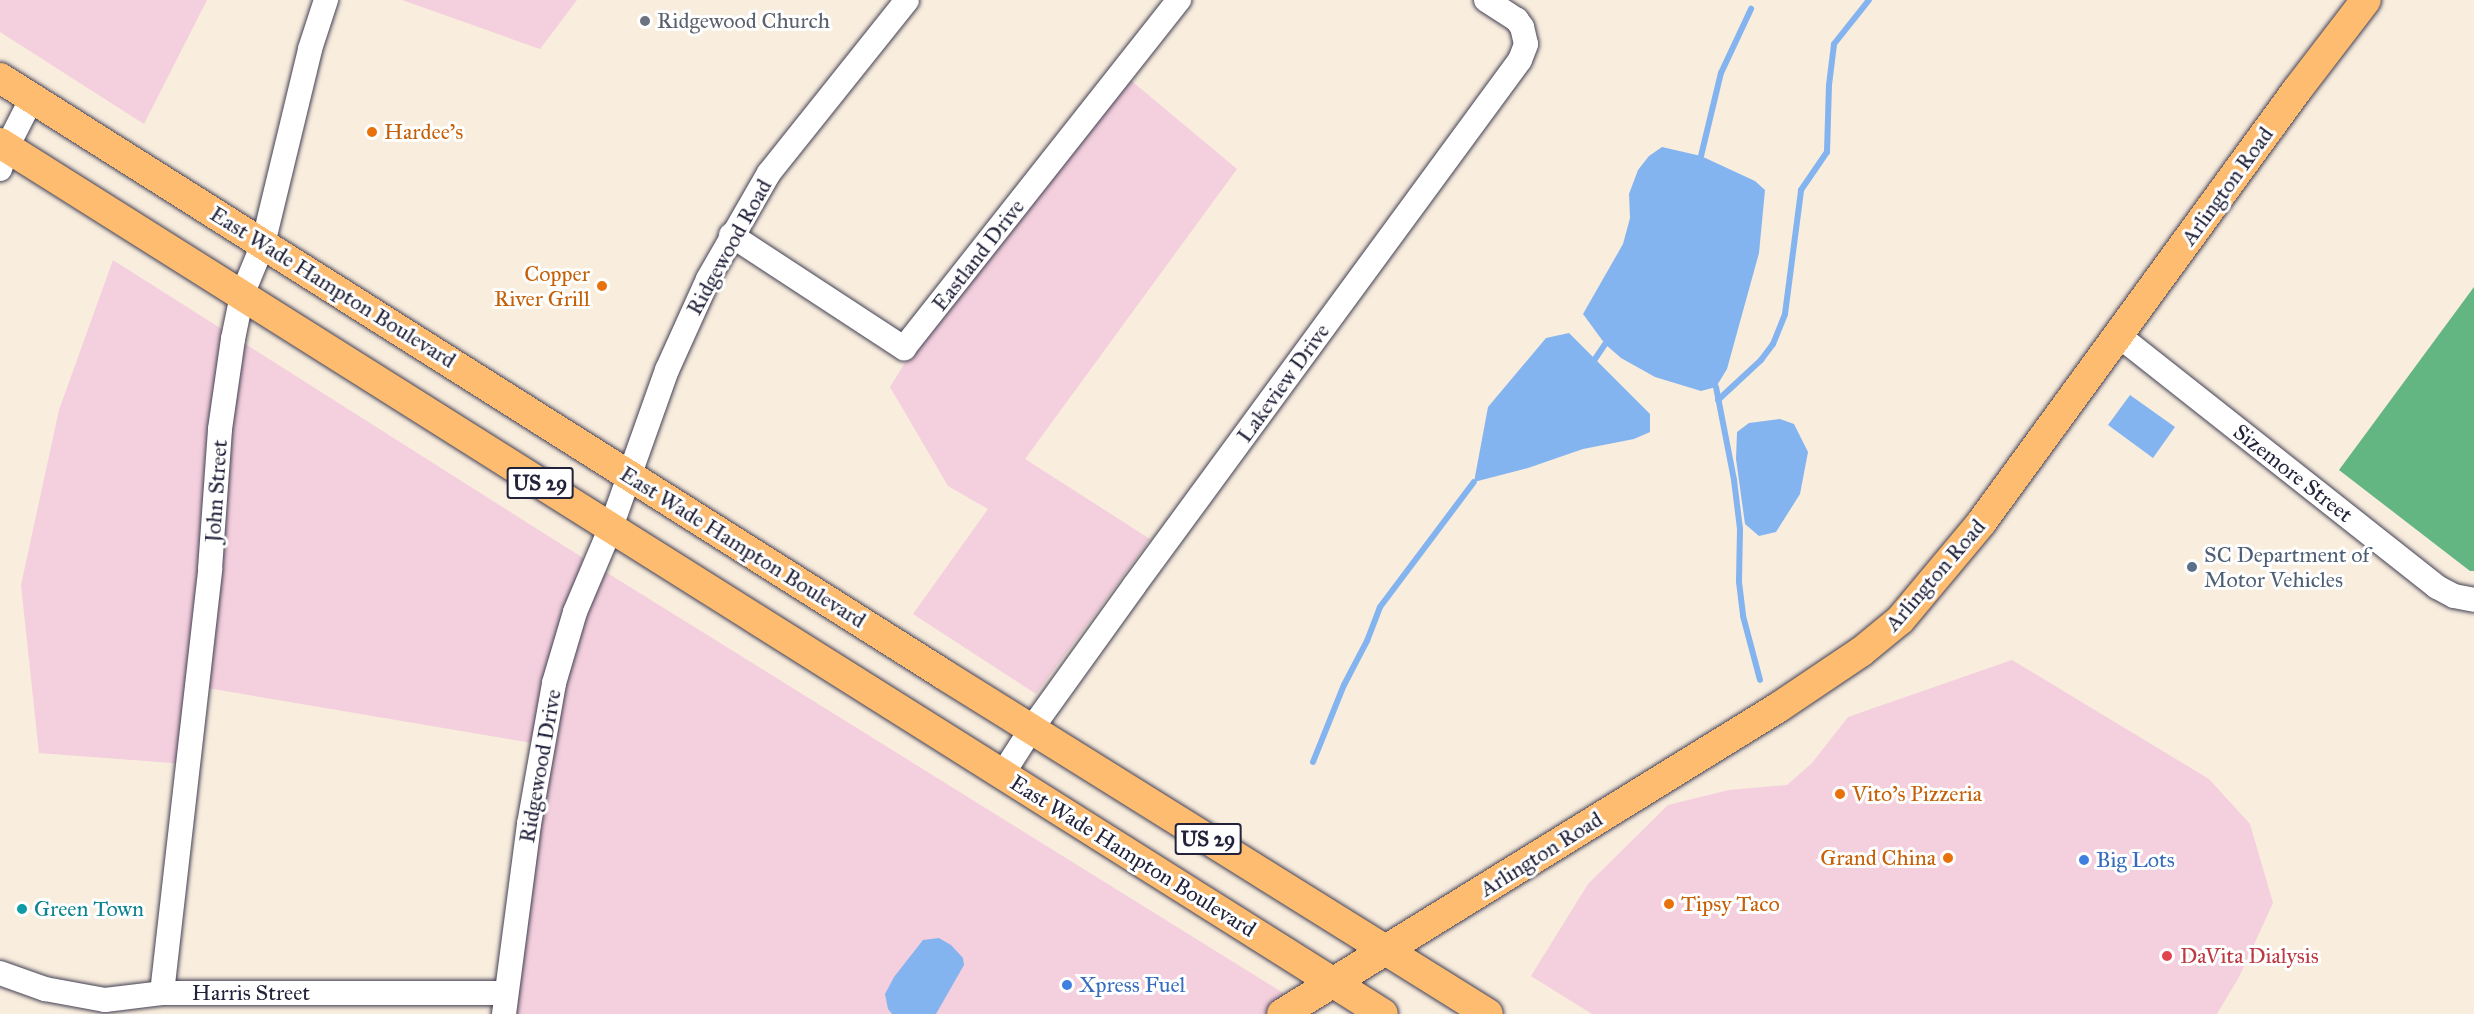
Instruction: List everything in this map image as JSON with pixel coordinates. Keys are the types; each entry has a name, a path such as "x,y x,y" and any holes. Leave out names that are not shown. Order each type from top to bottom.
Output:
{"main road":[{"name":"Arlington Road","path":"1282,1014 1779,707 1882,636 1917,602 1956,555 2366,0"},
{"name":"East Wade Hampton Boulevard","path":"0,78 1488,1014"},
{"name":"East Wade Hampton Boulevard","path":"2,153 242,295 1383,1014"}],"street":[{"name":"John Street","path":"162,993 210,569 225,384 242,295 263,244 310,49 326,0"},
{"name":"Ridgewood Road","path":"611,527 686,324 731,235 769,173 907,0"},
{"name":"Eastland Drive","path":"731,235 904,348 1179,0"},
{"name":"Lakeview Drive","path":"1002,775 1032,728 1520,60 1526,44 1522,27 1517,20 1486,0"},
{"path":"2,153 32,98"},
{"name":"Sizemore Street","path":"2118,335 2437,586 2454,596 2474,600"},
{"name":"Ridgewood Drive","path":"505,1004 529,824 554,683 575,612 611,527"},
{"name":"Harris Street","path":"0,973 106,1007 162,993 505,1004"}],"shaded area":[{"path":"0,0 207,0 144,124 0,32"},
{"path":"402,0 577,0 540,49"},
{"path":"1128,78 1237,169 1025,459 1150,539 1036,694 913,614 988,509 948,486 890,387 914,348"},
{"path":"113,260 564,546 1317,1014 502,1014 538,744 207,688 199,765 39,753 21,585 59,410"},
{"path":"2012,660 2209,779 2250,824 2273,903 2239,977 2217,1014 1592,1014 1531,976 1588,884 1668,805 1729,790 1787,785 1812,763 1848,717"}],"green space":[{"path":"2474,287 2474,571 2470,571 2339,470"}],"water":[{"path":"1662,147 1701,156 1755,181 1765,190 1759,253 1727,369 1716,387 1701,391 1655,377 1621,358 1605,344 1583,314 1623,244 1630,218 1629,194 1638,170 1649,156"},
{"path":"1569,333 1650,414 1650,432 1634,439 1583,449 1528,468 1474,482 1488,407 1546,338"},
{"path":"2130,395 2175,427 2153,458 2108,425"},
{"path":"1780,419 1794,424 1808,452 1800,494 1776,532 1759,536 1745,524 1736,459 1737,432 1749,423"},
{"path":"939,938 951,945 963,958 964,965 936,1014 892,1014 888,1009 885,994 894,977 923,940"}],"waterway":[{"path":"1718,400 1761,360 1773,344 1785,314 1801,190 1827,152 1829,85 1834,44 1869,0"},
{"path":"1701,156 1721,73 1751,9"},
{"path":"1595,359 1605,344"},
{"path":"1716,387 1734,480 1740,529 1739,582 1743,616 1760,680"},
{"path":"1313,762 1344,685 1367,641 1380,607 1474,482"}],"place":[{"name":"Ridgewood Church","path":"645,21"},
{"name":"Hardee's","path":"372,132"},
{"name":"Copper River Grill","path":"602,286"},
{"name":"SC Department of Motor Vehicles","path":"2192,567"},
{"name":"Vito's Pizzeria","path":"1840,794"},
{"name":"Grand China","path":"1948,858"},
{"name":"Big Lots","path":"2084,860"},
{"name":"Tipsy Taco","path":"1669,904"},
{"name":"Green Town","path":"22,909"},
{"name":"DaVita Dialysis","path":"2167,956"},
{"name":"Xpress Fuel","path":"1067,985"}]}
